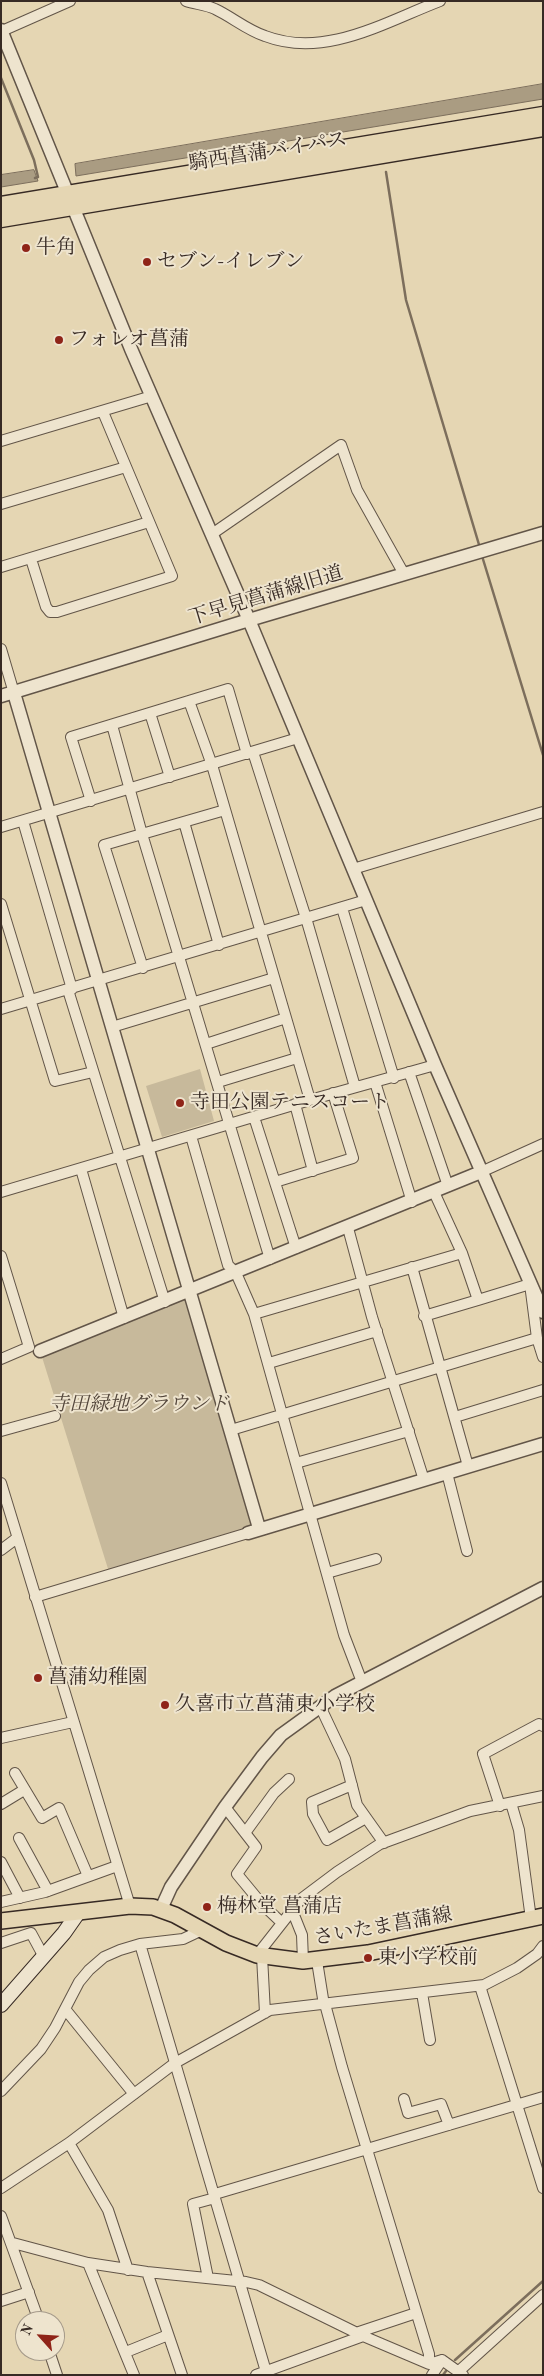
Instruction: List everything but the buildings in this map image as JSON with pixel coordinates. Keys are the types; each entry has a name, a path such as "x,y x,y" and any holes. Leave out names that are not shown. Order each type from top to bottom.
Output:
{"highway":[{"name":"騎西菖蒲バイパス","path":"1,218 70,200 543,115"},
{"name":"騎西菖蒲バイパス","path":"1,205 70,200 543,128"}],"main road":[{"name":"さいたま菖蒲線","path":"1,1921 141,1906 162,1909 202,1930 259,1955 310,1961 368,1953 537,1918"},
{"path":"1,2005 44,1957 78,1913"}],"street":[{"path":"70,1 2,30 70,200 152,396 435,1065 543,1312"},
{"path":"186,1 214,8 265,36 279,40 313,44 346,38 440,1"},
{"path":"1,441 152,396"},
{"path":"31,559 46,607 50,612 57,612 172,576 103,412"},
{"path":"212,534 341,446 357,490 404,574"},
{"path":"1,504 126,467"},
{"path":"1,567 149,522"},
{"name":"下早見菖蒲線旧道","path":"7,695 248,620 543,533"},
{"path":"1,649 7,695 48,814 231,1430 253,1531"},
{"path":"91,801 71,737 228,690 306,918 355,1088"},
{"path":"189,701 212,765 310,1100"},
{"path":"150,713 170,777"},
{"path":"112,725 142,834 270,1259"},
{"path":"1,827 298,738"},
{"path":"143,968 104,845 225,810"},
{"path":"353,869 543,812"},
{"path":"23,821 93,1072 165,1302"},
{"path":"184,822 219,945"},
{"path":"1,1010 366,900"},
{"path":"1,904 55,1081 93,1072"},
{"path":"342,908 394,1078"},
{"path":"112,1027 274,978"},
{"path":"206,1044 286,1018"},
{"path":"218,1082 297,1058"},
{"path":"1,1192 296,1104 435,1065"},
{"path":"410,1072 448,1186"},
{"path":"376,1082 412,1202"},
{"path":"275,1182 353,1158 333,1094"},
{"path":"296,1104 313,1171"},
{"path":"254,1117 296,1248"},
{"path":"191,1136 228,1265 236,1273 254,1314 284,1414 344,1635 362,1682"},
{"path":"40,1352 412,1202 543,1144"},
{"path":"80,1169 124,1318"},
{"path":"434,1192 462,1253 478,1300"},
{"path":"348,1228 377,1331 424,1480"},
{"path":"254,1314 462,1253"},
{"path":"1,1256 29,1347 1,1359"},
{"path":"412,1267 424,1316 442,1367 468,1466"},
{"path":"424,1316 530,1284"},
{"path":"530,1284 537,1338 543,1357"},
{"path":"269,1363 377,1331"},
{"path":"231,1430 537,1338"},
{"path":"455,1417 543,1390"},
{"path":"1,1431 56,1416"},
{"path":"296,1463 409,1431"},
{"path":"35,1597 543,1444"},
{"path":"446,1473 467,1551"},
{"path":"1,1483 130,1906"},
{"path":"1,1550 17,1538"},
{"path":"327,1573 376,1559"},
{"path":"162,1909 171,1886 225,1807 281,1735 320,1706 362,1682 416,1652 499,1613 543,1588"},
{"path":"320,1706 345,1759 357,1805 384,1843"},
{"path":"1,1738 73,1722"},
{"path":"537,1918 519,1830 505,1804 483,1754 539,1724 543,1726"},
{"path":"15,1773 42,1818 59,1808 88,1876"},
{"path":"245,1833 274,1794 289,1779"},
{"path":"352,1785 312,1802 313,1814 327,1840 366,1818"},
{"path":"1,1804 24,1790"},
{"path":"265,2013 259,1955 301,1899 337,1872 384,1843 446,1819 543,1796"},
{"path":"225,1807 256,1847 237,1874 261,1903 282,1923"},
{"path":"19,1838 48,1891"},
{"path":"1,1862 20,1898"},
{"path":"1,1902 48,1891 117,1866"},
{"path":"292,1910 324,2004 368,2149 429,2364"},
{"path":"1,2091 41,2049 65,2010 79,1982 89,1970 112,1954 140,1944 183,1940 202,1930"},
{"path":"1,1943 31,1932 44,1957"},
{"path":"140,1944 267,2373"},
{"path":"1,2188 69,2143 175,2064 270,2010 480,1986 517,1968 537,1954 543,1946"},
{"path":"480,1986 543,2188"},
{"path":"422,1993 430,2040"},
{"path":"65,2010 134,2094"},
{"path":"208,2278 193,2204 543,2096"},
{"path":"404,2099 408,2113 441,2104 449,2125"},
{"path":"69,2143 108,2210 128,2270"},
{"path":"1,2216 13,2243 36,2311"},
{"path":"13,2243 88,2264 259,2285 360,2334 429,2364 444,2361 459,2371 543,2295"},
{"path":"88,2264 134,2375"},
{"path":"147,2272 182,2375"},
{"path":"1,2301 29,2292"},
{"path":"256,2375 267,2373 416,2313"},
{"path":"126,2352 168,2336"},
{"path":"53,2361 58,2375"},
{"path":"432,2375 444,2361"}],"green space":[{"name":"寺田公園テニスコート","path":"200,1069 214,1121 162,1137 146,1086"},
{"name":"寺田緑地グラウンド","path":"189,1296 255,1527 109,1572 42,1357"}],"shaded area":[{"path":"543,84 543,99 76,176 75,164"},
{"path":"34,170 38,181 1,187 1,175"}],"waterway":[{"path":"1,78 34,160 38,177 35,178"},
{"path":"386,172 406,300 480,548"},
{"path":"482,556 543,755"},
{"path":"455,2360 543,2281"},
{"path":"443,2375 446,2371"}],"place":[{"name":"牛角","path":"26,248"},
{"name":"セブン-イレブン","path":"147,262"},
{"name":"フォレオ菖蒲","path":"59,340"},
{"name":"寺田公園テニスコート","path":"180,1103"},
{"name":"菖蒲幼稚園","path":"38,1678"},
{"name":"久喜市立菖蒲東小学校","path":"165,1705"},
{"name":"梅林堂 菖蒲店","path":"207,1907"},
{"name":"東小学校前","path":"368,1958"}]}
